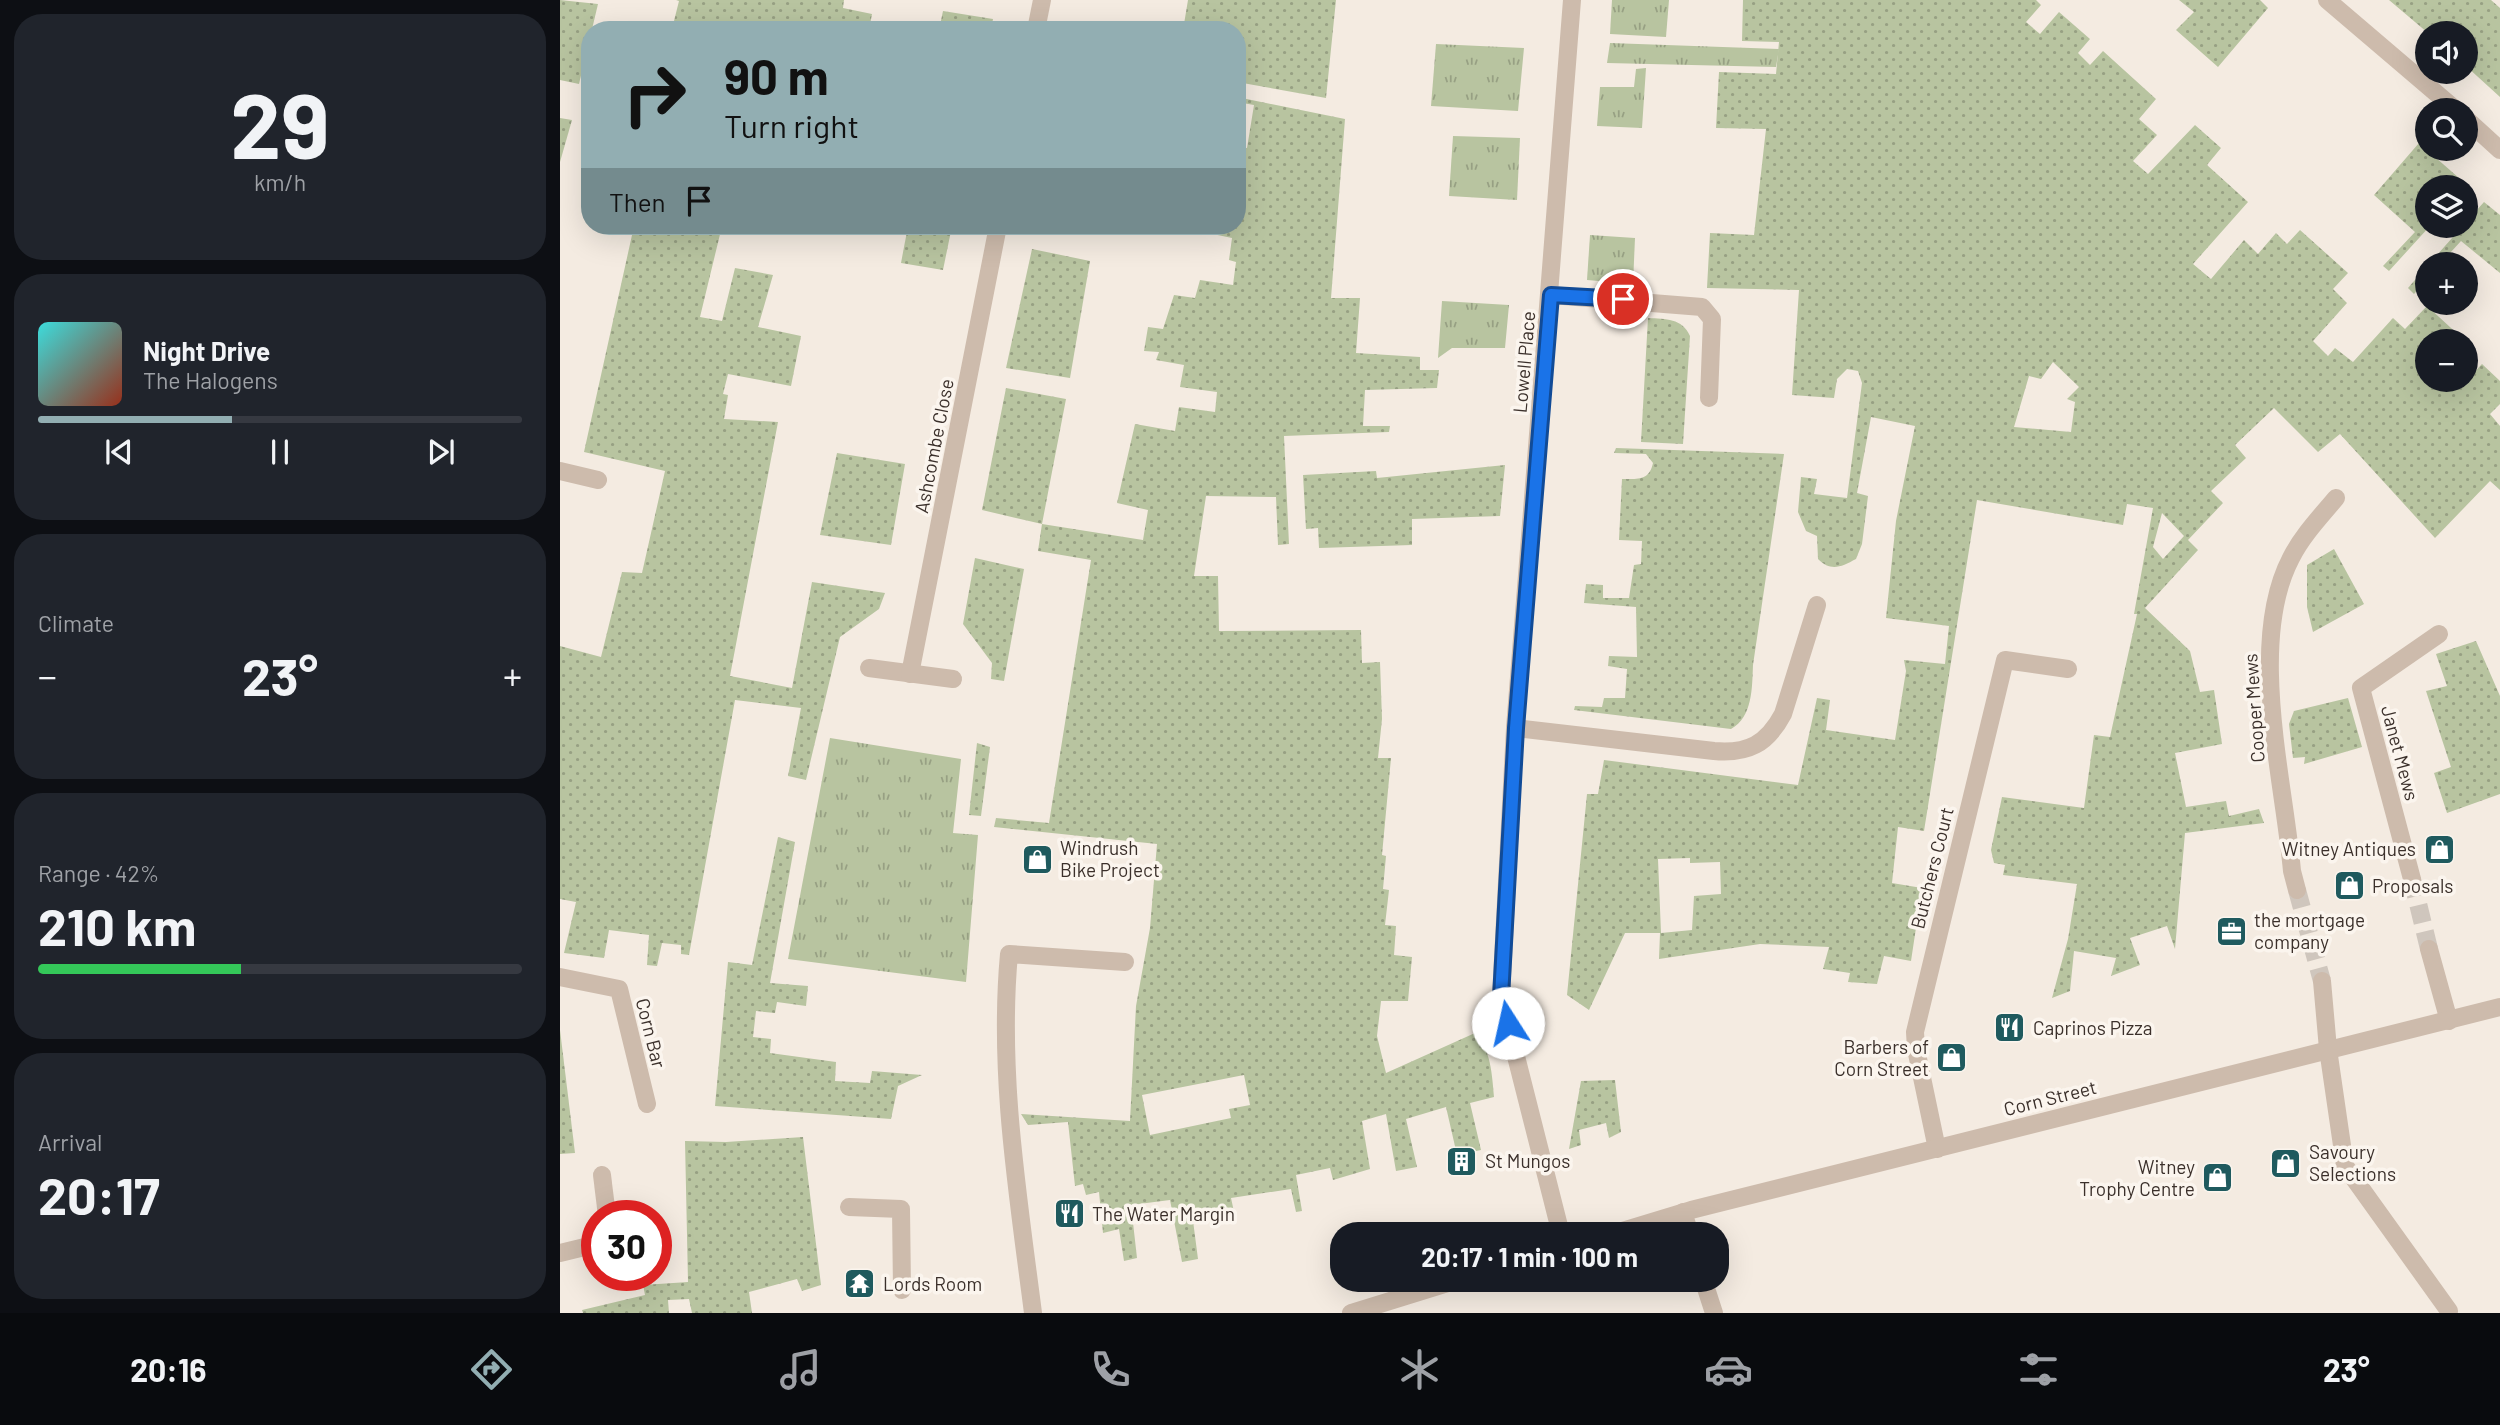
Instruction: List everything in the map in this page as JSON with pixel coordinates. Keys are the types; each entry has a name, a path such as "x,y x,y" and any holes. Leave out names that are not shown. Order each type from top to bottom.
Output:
{"street":[{"path":"1038,21 1042,0"},
{"name":"Lowell Place","path":"1558,1222 1501,997 1516,728 1572,0"},
{"path":"2327,0 2442,98"},
{"path":"2478,130 2500,150"},
{"name":"Ashcombe Close","path":"910,674 996,235"},
{"path":"1551,295 1702,307 1712,319 1709,398"},
{"path":"560,471 598,480"},
{"name":"Cooper Mews","path":"2297,890 2292,871 2273,712 2269,665 2271,636 2281,584 2291,558 2336,498"},
{"path":"1516,728 1714,751 1751,749 1774,730 1783,714 1817,605"},
{"name":"Janet Mews","path":"2412,879 2361,688 2439,634"},
{"name":"Butchers Court","path":"1937,1149 1915,1032 2005,660 2068,669"},
{"path":"869,668 953,679"},
{"path":"2429,949 2449,1021"},
{"path":"1033,1313 1013,1153 1005,1008 1009,954 1125,962"},
{"name":"Corn Bar","path":"560,977 619,989 647,1104"},
{"path":"2322,981 2328,1049 2345,1166 2449,1311"},
{"name":"Corn Street","path":"1653,1222 2500,1007"},
{"path":"602,1175 605,1200"},
{"path":"849,1207 901,1209 902,1290"},
{"path":"1683,1213 1686,1222"},
{"path":"560,1253 581,1248"},
{"path":"1351,1313 1419,1292"},
{"path":"1707,1292 1714,1313"}],"green space":[{"path":"560,0 598,4 594,21 581,21 579,84 560,80"},
{"path":"676,0 844,0 843,8 872,14 871,21 674,21 679,1"},
{"path":"1188,0 1336,0 1326,98 1246,84 1246,21 1184,21"},
{"path":"1612,0 1669,0 1666,37 1610,34"},
{"path":"1743,0 2036,0 2041,5 2026,22 2040,34 2059,12 2090,39 2078,53 2090,65 2103,51 2156,99 2139,119 2157,135 2133,161 2148,174 2195,125 2221,148 2207,165 2248,202 2193,264 2211,279 2244,240 2258,254 2276,233 2287,244 2300,230 2348,273 2333,289 2347,303 2313,341 2328,356 2335,348 2353,362 2393,318 2405,329 2418,315 2437,315 2452,329 2415,329 2415,392 2478,392 2478,368 2482,364 2500,381 2500,404 2490,414 2500,426 2500,490 2490,481 2435,538 2340,434 2318,452 2274,408 2235,445 2246,458 2211,491 2223,503 2188,540 2198,550 2145,608 2190,651 2200,692 2214,690 2222,744 2175,753 2186,807 2226,801 2229,816 2259,809 2264,823 2185,833 2175,949 2167,926 2130,938 2140,965 2111,976 2116,958 2074,951 2070,991 2052,998 2068,939 2077,884 2003,875 2005,865 1994,863 1991,850 2002,797 2084,808 2094,735 2110,737 2137,614 2134,614 2153,508 2127,504 2123,525 1977,500 1924,831 1898,827 1892,883 1922,888 1911,961 1884,956 1877,984 1848,982 1850,973 1823,969 1829,947 1760,944 1659,959 1660,933 1625,933 1589,1010 1567,995 1587,794 1598,794 1604,760 1798,785 1817,698 1830,700 1826,730 1895,740 1906,671 1904,660 1945,664 1949,626 1886,618 1896,521 1915,426 1871,417 1857,493 1868,496 1862,544 1856,559 1841,566 1827,566 1818,559 1817,536 1806,531 1798,512 1801,477 1817,479 1814,494 1847,498 1862,383 1858,371 1847,369 1837,379 1834,398 1792,395 1799,290 1707,288 1710,233 1754,235 1766,129 1716,128 1719,72 1776,74 1779,42 1742,41","holes":["2053,362 2079,387 2067,399 2075,402 2071,432 2014,427 2029,376 2041,379","2162,513 2184,536 2163,559 2153,547","1690,858 1690,863 1720,862 1721,894 1694,896 1692,930 1661,933 1658,859"]},
{"path":"2179,0 2260,0 2268,8 2218,67 2176,30 2194,12"},
{"path":"2389,0 2491,0 2500,8 2500,97 2478,77 2478,21 2415,22"},
{"path":"943,11 993,19 993,21 941,21"},
{"path":"1610,43 1779,49 1776,67 1607,63"},
{"path":"1436,44 1524,48 1518,111 1431,106"},
{"path":"1646,68 1642,128 1597,126 1600,87 1634,87 1636,69"},
{"path":"1246,99 1345,119 1331,298 1360,298 1356,353 1420,357 1420,370 1439,370 1437,388 1365,390 1363,426 1390,426 1389,432 1284,436 1289,544 1278,545 1276,497 1206,496 1194,576 1218,576 1219,631 1361,630 1362,663 1380,662 1382,719 1378,758 1391,758 1382,855 1386,856 1383,889 1389,890 1385,925 1396,926 1394,955 1412,957 1408,1001 1381,1001 1377,1036 1386,1073 1475,1033 1488,1054 1494,1097 1470,1103 1481,1150 1457,1155 1446,1107 1406,1119 1417,1167 1396,1171 1386,1114 1362,1121 1370,1169 1333,1180 1330,1168 1296,1175 1302,1211 1296,1212 1291,1189 1231,1198 1236,1221 1212,1225 1208,1211 1192,1213 1198,1259 1182,1262 1170,1200 1131,1205 1137,1258 1124,1261 1119,1229 1103,1233 1099,1192 1086,1195 1083,1184 1075,1186 1068,1122 1028,1125 1021,1114 1130,1121 1136,1006 1150,928 1157,844 994,827 996,818 1049,823 1091,560 1038,551 1042,524 1143,540 1148,510 1117,503 1135,424 1175,431 1179,407 1215,412 1217,392 1180,387 1184,365 1156,360 1159,352 1144,351 1148,327 1163,329 1174,295 1195,298 1200,280 1233,285 1236,262 1229,260 1232,238 1218,235 1246,235 1246,148 1254,105 1246,104","holes":["1244,1075 1250,1105 1229,1109 1231,1118 1150,1135 1142,1095"]},
{"path":"560,118 572,120 560,162"},
{"path":"1453,136 1520,138 1517,200 1449,196"},
{"path":"2415,148 2415,161 2440,161 2456,175 2415,175 2415,232 2374,195"},
{"path":"2484,202 2500,215 2500,273 2478,255 2478,252 2461,241 2451,252 2440,252 2452,238 2478,238 2478,209"},
{"path":"2415,232 2415,238 2419,238 2389,271 2383,266"},
{"path":"632,235 720,235 700,317 722,321 735,268 773,275 758,327 801,336 791,386 728,374 723,394 728,395 724,419 778,422 730,676 792,688 812,582 885,593 879,609 840,637 806,780 788,776 801,708 735,700 689,955 681,954 681,945 662,943 657,966 647,965 649,935 609,930 604,958 564,953 576,902 560,899 560,646 601,657 622,572 642,573 665,471 584,452"},
{"path":"906,235 950,235 943,270 901,263"},
{"path":"1590,235 1635,238 1633,284 1587,280"},
{"path":"1032,249 1090,261 1070,378 1006,368"},
{"path":"2415,280 2414,294 2408,288"},
{"path":"1442,301 1509,305 1505,348 1452,348 1438,358"},
{"path":"1648,318 1667,319 1678,323 1690,336 1683,444 1641,442"},
{"path":"1006,388 1066,399 1042,524 982,510"},
{"path":"1616,448 1784,454 1750,701 1744,717 1731,729 1574,710 1575,706 1602,707 1604,698 1625,698 1627,669 1608,666 1609,656 1637,657 1636,607 1584,603 1586,584 1603,585 1603,598 1629,598 1634,565 1641,564 1642,541 1619,540 1622,479 1646,476 1653,463 1646,454 1614,453"},
{"path":"837,453 905,464 891,545 820,535"},
{"path":"1505,465 1500,516 1412,519 1412,545 1319,548 1318,528 1306,529 1303,475 1376,471 1377,478"},
{"path":"2334,549 2364,604 2313,632 2307,607 2307,565"},
{"path":"975,558 1024,569 1004,681 991,679 992,663 963,624"},
{"path":"2476,641 2500,696 2500,794 2447,813 2434,773 2451,767 2426,691 2447,686 2436,654"},
{"path":"2348,698 2362,747 2304,764 2305,757 2293,758 2289,724 2294,711"},
{"path":"830,738 961,759 953,833 978,835 966,982 788,959"},
{"path":"977,743 990,747 981,816 969,815"},
{"path":"778,837 795,842 770,983 808,986 806,1006 777,1002 775,1013 756,1011 753,1037 771,1039 770,1053 836,1062 835,1081 870,1083 872,1071 922,1075 898,1086 891,1119 715,1106 728,962 752,965"},
{"path":"560,1030 575,1153 560,1154"},
{"path":"1615,1080 1621,1132 1609,1138 1606,1123 1579,1130 1581,1145 1569,1149 1581,1081"},
{"path":"803,1137 821,1285 802,1291 797,1279 749,1292 752,1313 692,1313 689,1299 668,1300 669,1313 583,1313 582,1310 645,1295 644,1291 672,1291 672,1283 688,1282 685,1141 726,1142"}],"tunnel":[{"path":"2412,879 2429,949"},
{"path":"2297,890 2322,981"}],"place":[{"name":"Witney Antiques","path":"2439,849"},
{"name":"Windrush Bike Project","path":"1037,859"},
{"name":"Proposals","path":"2349,886"},
{"name":"the mortgage company","path":"2231,931"},
{"name":"Caprinos Pizza","path":"2010,1028"},
{"name":"Barbers of Corn Street","path":"1952,1058"},
{"name":"St Mungos","path":"1462,1161"},
{"name":"Savoury Selections","path":"2286,1163"},
{"name":"Witney Trophy Centre","path":"2218,1178"},
{"name":"The Water Margin","path":"1069,1214"},
{"name":"Lords Room","path":"860,1284"}],"route":[{"path":"1508,1023 1501,997 1516,728 1551,295 1623,299"}]}
